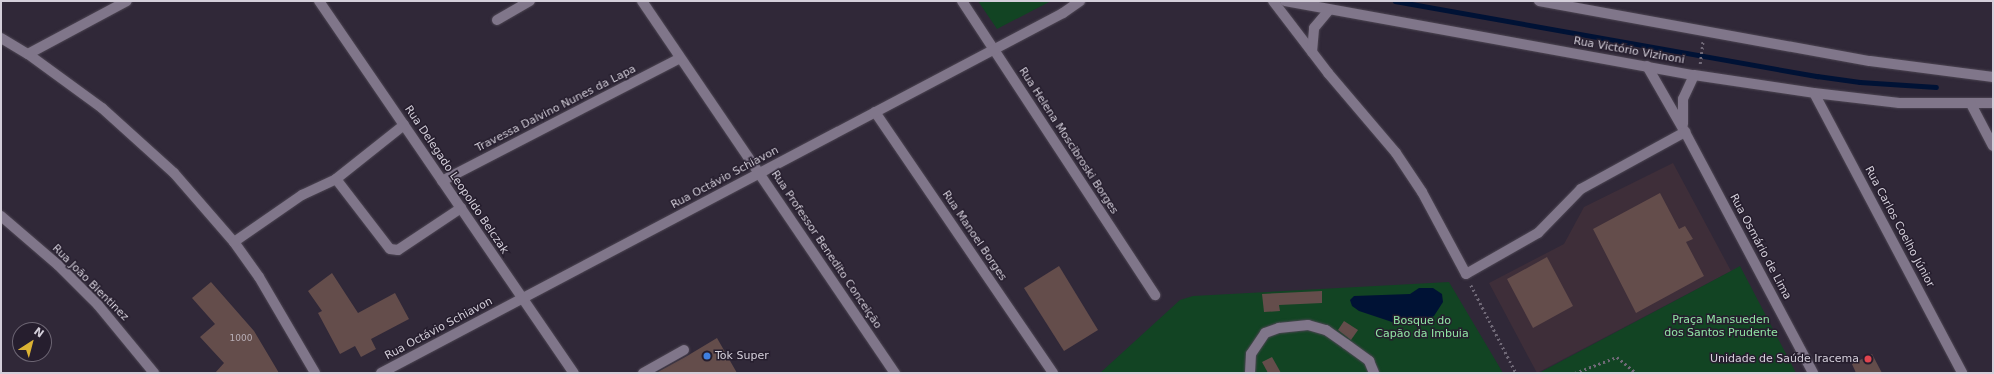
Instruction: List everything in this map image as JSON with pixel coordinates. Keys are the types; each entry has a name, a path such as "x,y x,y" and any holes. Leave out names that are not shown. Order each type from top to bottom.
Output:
{"street":[{"path":"28,54 127,1"},
{"name":"Rua Delegado Leopoldo Belczak","path":"319,1 574,373"},
{"path":"497,20 530,1"},
{"name":"Rua Professor Benedito Conceição","path":"642,1 895,373"},
{"name":"Rua Helena Moscibroski Borges","path":"962,1 1155,295"},
{"name":"Rua Octávio Schiavon","path":"381,373 1063,13 1080,1"},
{"path":"1273,1 1312,52 1396,153 1422,192 1466,274 1538,233 1581,189 1685,132"},
{"name":"Rua Victório Vizinoni","path":"1285,1 1647,66 1697,71 1814,93 1900,103 1993,103"},
{"path":"1539,1 1552,2 1828,54 1953,73 1993,77"},
{"path":"1312,52 1314,28 1329,10"},
{"path":"1,38 28,54 102,108 140,140 174,173 234,242 280,308 315,373"},
{"name":"Travessa Dalvino Nunes da Lapa","path":"442,181 680,58"},
{"name":"Rua Osmário de Lima","path":"1647,66 1685,132 1813,373"},
{"name":"Rua Osmário de Lima","path":"1685,132 1681,108 1697,71"},
{"name":"Rua Carlos Coelho Júnior","path":"1814,93 1962,373"},
{"path":"1971,104 1993,146"},
{"name":"Rua Manoel Borges","path":"875,112 1053,373"},
{"path":"234,242 302,195 336,179 404,126"},
{"path":"336,179 390,249 398,250 461,208"},
{"name":"Rua João Bientinez","path":"1,216 58,266 98,304 154,373"},
{"path":"1250,373 1251,354 1265,332 1279,328 1308,325 1326,330 1346,344 1369,362 1374,373"},
{"path":"643,373 684,350"}],"path":[{"path":"1697,71 1703,39"},
{"path":"1466,274 1516,373"},
{"path":"1575,373 1617,357 1636,373"}],"shaded area":[{"path":"1673,163 1731,271 1537,373 1489,283 1564,244 1584,207"}],"green space":[{"path":"978,1 1051,1 997,29"},
{"name":"Praça Mansueden dos Santos Prudente","path":"1740,266 1796,373 1539,373 1731,271"},
{"name":"Bosque do Capão da Imbuia","path":"1449,282 1503,373 1100,373 1180,300 1193,296"}],"water":[{"path":"1419,288 1433,288 1442,294 1443,302 1434,316 1423,321 1395,323 1359,311 1352,306 1350,300 1354,296 1410,294"}],"building":[{"path":"1660,193 1679,229 1685,226 1693,239 1686,242 1704,276 1636,313 1593,229"},
{"path":"1547,257 1573,306 1533,328 1507,279"},
{"path":"1059,266 1098,330 1064,351 1024,288"},
{"path":"332,273 358,313 395,293 409,319 371,339 376,349 361,357 355,346 340,354 318,313 322,311 308,291"},
{"path":"211,282 254,331 279,373 215,373 224,363 200,337 215,324 192,298"},
{"path":"1322,291 1322,303 1279,305 1280,311 1264,312 1262,294"},
{"path":"1344,321 1358,330 1351,340 1338,330"},
{"name":"Tok Super","path":"717,338 737,373 656,373 687,356"},
{"name":"Unidade de Saúde Iracema","path":"1872,354 1882,373 1856,373 1852,364"},
{"path":"1272,357 1281,373 1268,373 1262,362"}],"waterway":[{"path":"1395,1 1817,76 1860,82 1936,87"}],"place":[{"name":"Tok Super","path":"707,356"},
{"name":"Unidade de Saúde Iracema","path":"1868,359"}]}
